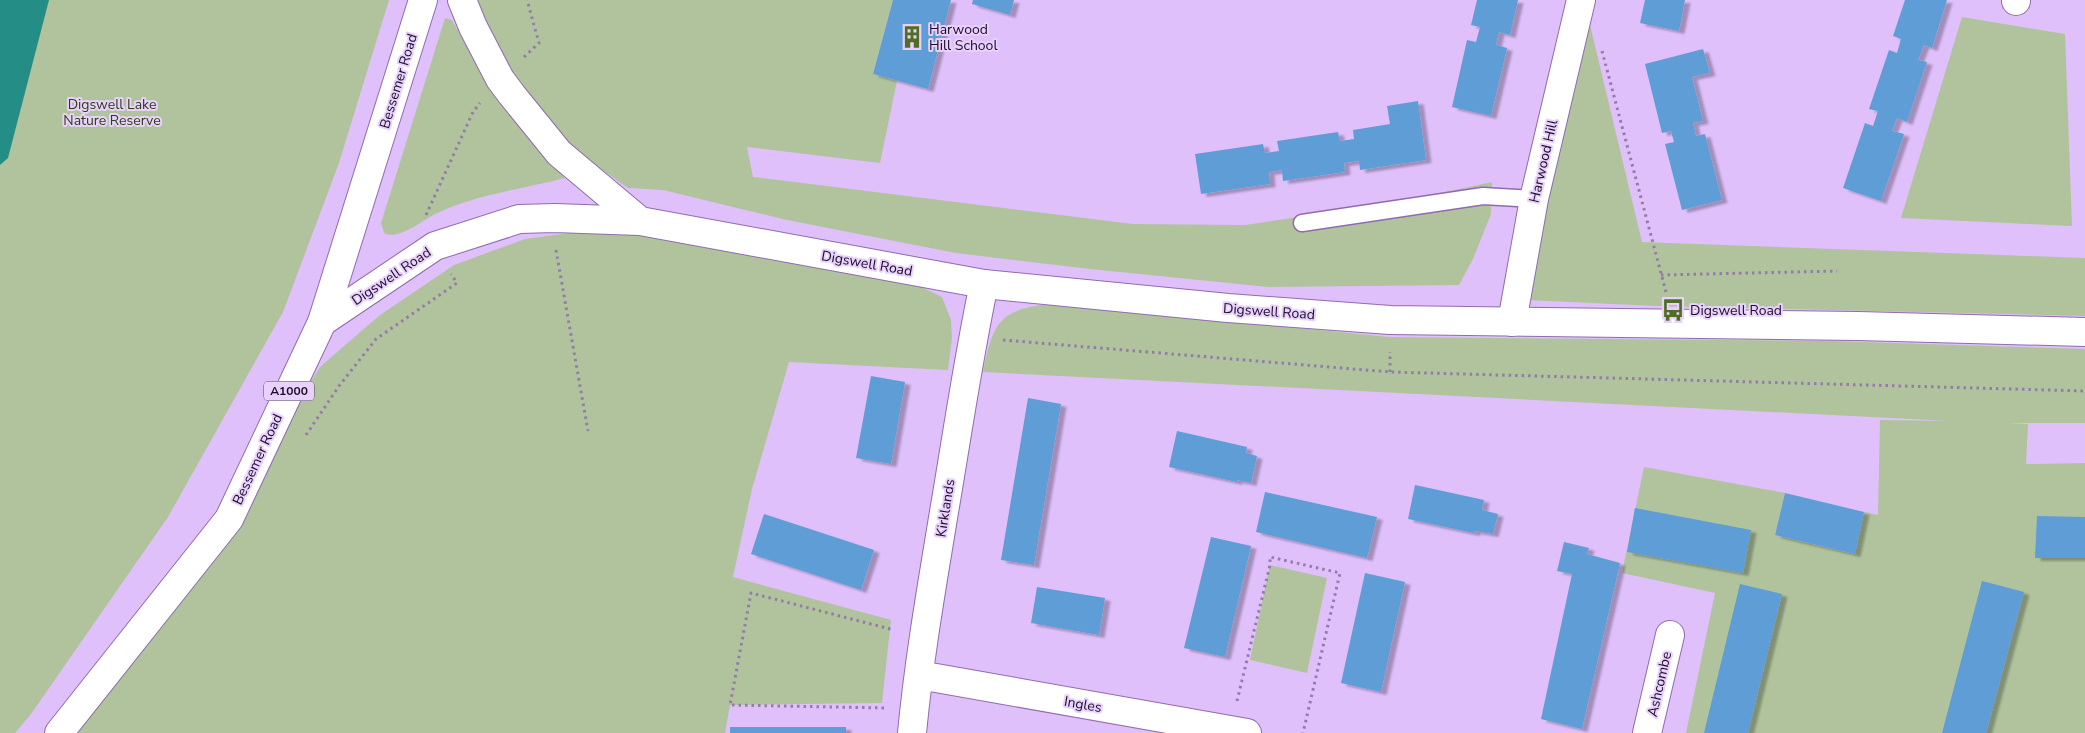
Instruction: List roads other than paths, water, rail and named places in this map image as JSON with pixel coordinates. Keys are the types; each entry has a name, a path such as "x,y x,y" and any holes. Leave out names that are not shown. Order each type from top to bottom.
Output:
{"street":[{"name":"Bessemer Road","path":"59,733 229,519 322,322 423,0"},
{"name":"Digswell Road","path":"462,0 473,27 500,79 512,95 559,153 640,221"},
{"name":"Harwood Hill","path":"1512,322 1534,199 1581,0"},
{"name":"Digswell Road","path":"322,322 434,246 519,220 555,218 640,221 984,284 1228,308 1390,320 1858,326 2085,332"},
{"name":"Kirklands","path":"913,721 924,638 973,338 984,284"},
{"name":"Ashcombe","path":"1647,733 1670,635"},
{"name":"Ingles","path":"919,675 1239,732"}],"lane":[{"path":"1302,223 1483,196 1534,199"}],"place":[{"name":"Harwood Hill School","path":"912,37"},
{"name":"Digswell Road","path":"1673,310"}],"park label":[{"name":"Digswell Lake Nature Reserve","path":"112,112"}]}
